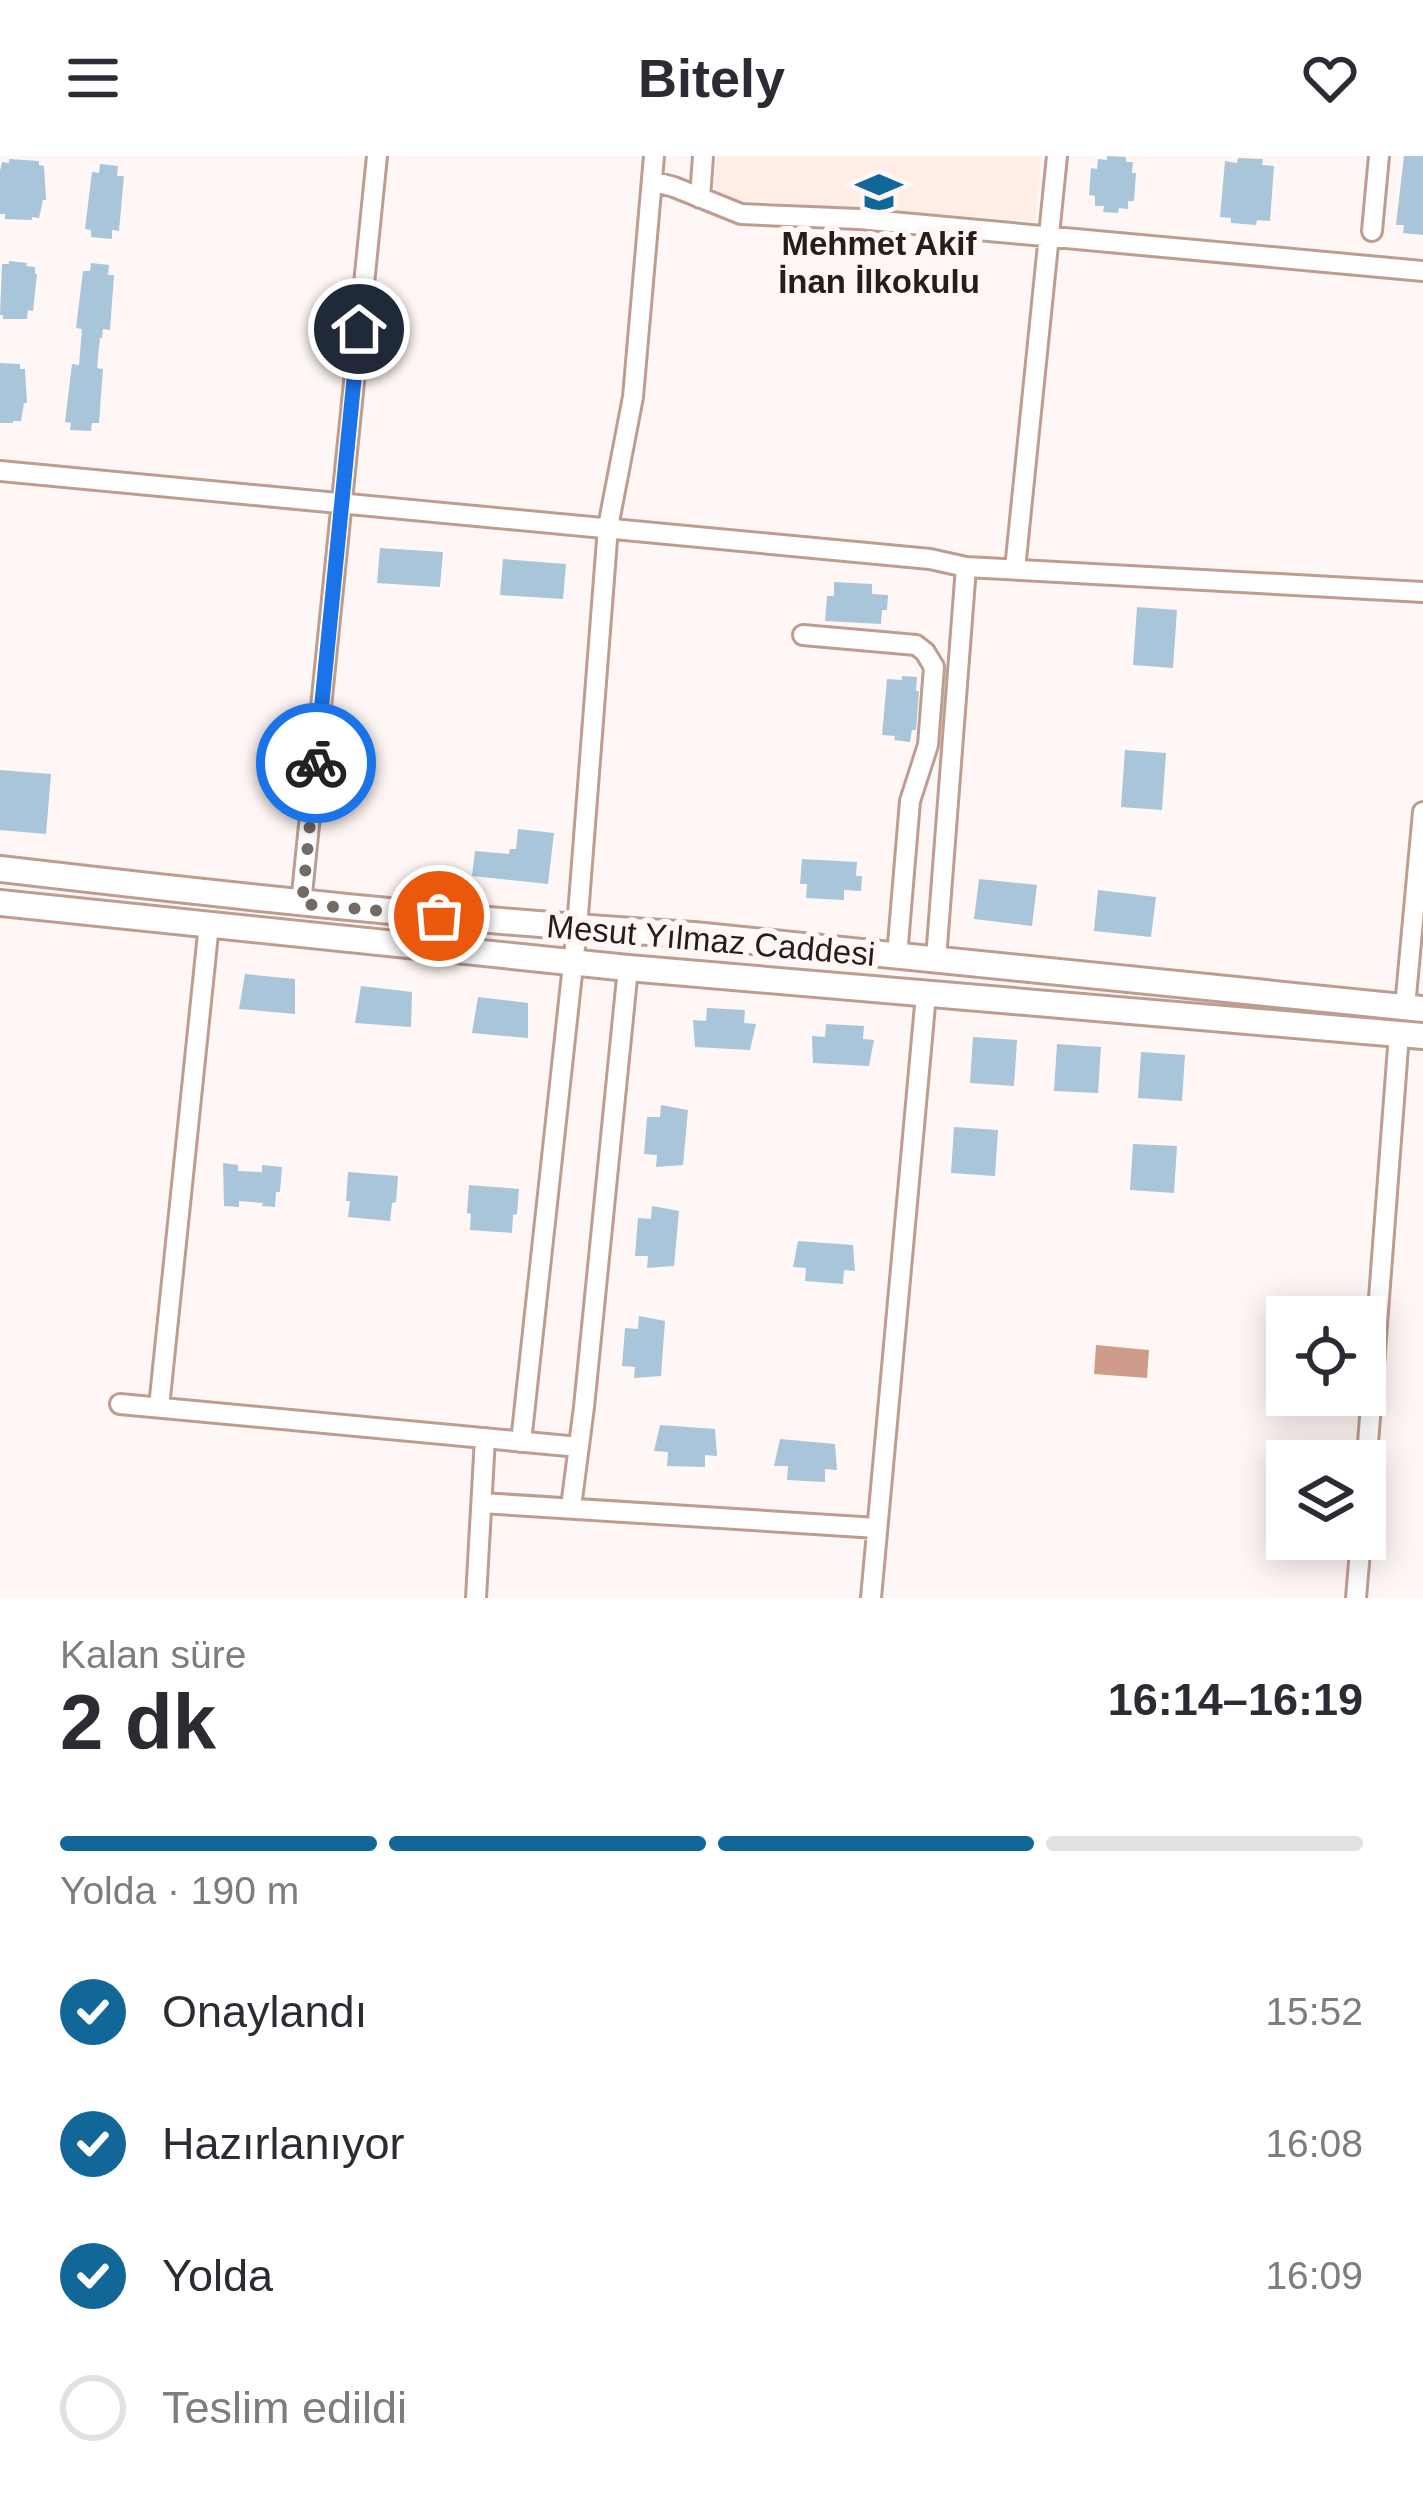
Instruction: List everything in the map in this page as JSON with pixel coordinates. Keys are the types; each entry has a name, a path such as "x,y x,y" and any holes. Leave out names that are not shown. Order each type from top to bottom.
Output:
{"main road":[{"name":"Mesut Yılmaz Caddesi","path":"0,869 302,904 694,935 1414,1008"},
{"name":"Mesut Yılmaz Caddesi","path":"0,903 628,968 1411,1035"}],"street":[{"path":"302,904 376,156"},
{"path":"521,1442 577,928 608,527 634,397 654,156"},
{"path":"700,198 703,156"},
{"path":"1015,569 1057,156"},
{"path":"1372,231 1379,156"},
{"path":"652,181 741,214 859,219 1423,271"},
{"path":"0,471 608,527 966,566 1423,592"},
{"path":"936,959 966,566"},
{"path":"803,635 916,645 934,667 928,745 910,801 897,956"},
{"path":"1414,1008 1423,812"},
{"path":"159,1407 209,924"},
{"path":"571,1507 628,968"},
{"path":"872,1598 926,994"},
{"path":"1369,1440 1411,1035"},
{"path":"120,1404 580,1447"},
{"path":"476,1598 485,1438"},
{"path":"482,1502 878,1528"},
{"path":"1356,1598 1359,1560"}],"shaded area":[{"name":"Mehmet Akif İnan İlkokulu","path":"717,156 1041,156 1035,221 725,199 714,185"},
{"path":"1096,1345 1149,1350 1147,1378 1094,1374"}],"building":[{"path":"1107,156 1126,157 1136,173 1134,201 1118,213 1103,212 1104,206 1095,206 1095,196 1089,195 1091,168 1097,169 1098,159 1107,160"},
{"path":"1404,156 1423,156 1423,235 1403,233 1404,225 1396,225"},
{"path":"1238,158 1263,159 1262,165 1274,166 1270,221 1231,223 1231,218 1220,217 1225,161 1237,163"},
{"path":"9,159 39,161 44,166 46,200 39,218 5,219 0,214 0,171 2,162 9,163"},
{"path":"100,164 118,166 117,176 124,176 119,231 112,230 112,239 91,237 91,230 85,229 92,172 99,173"},
{"path":"9,261 35,267 33,311 28,310 27,319 0,315 2,264"},
{"path":"91,263 109,265 108,275 114,275 110,330 103,329 100,338 99,423 92,423 91,431 70,430 71,423 65,422 72,364 79,365 82,329 76,328 83,271 90,271"},
{"path":"0,363 20,364 25,369 27,403 21,421 0,423"},
{"path":"380,548 443,552 440,587 377,583"},
{"path":"503,559 566,564 563,599 500,595"},
{"path":"834,582 872,584 872,594 888,595 881,624 825,621 827,596 834,596"},
{"path":"1137,607 1177,610 1173,668 1133,665"},
{"path":"902,676 917,677 919,691 916,730 910,742 882,735 887,679 902,680"},
{"path":"1125,750 1166,753 1162,810 1121,807"},
{"path":"0,770 51,774 46,834 0,830"},
{"path":"518,829 554,833 548,884 472,876 475,851 509,854 516,849"},
{"path":"802,859 857,862 861,891 844,890 844,900 806,898 807,884 800,884"},
{"path":"979,879 1037,885 1032,926 974,919"},
{"path":"1098,890 1156,897 1151,937 1094,931"},
{"path":"245,974 295,979 295,1014 239,1009"},
{"path":"361,986 412,992 411,1027 355,1023"},
{"path":"478,997 528,1003 528,1038 472,1033"},
{"path":"707,1008 745,1010 744,1023 756,1024 750,1050 695,1047 693,1020 706,1021"},
{"path":"826,1024 864,1026 863,1039 874,1040 869,1066 813,1063 812,1036 825,1037"},
{"path":"973,1037 1017,1040 1014,1086 970,1083"},
{"path":"1057,1044 1101,1047 1098,1093 1054,1091"},
{"path":"1141,1052 1185,1055 1182,1101 1138,1098"},
{"path":"661,1105 688,1110 683,1165 656,1167 657,1155 644,1154 647,1117 660,1117"},
{"path":"954,1127 998,1130 995,1176 951,1173"},
{"path":"1133,1144 1177,1146 1174,1193 1130,1190"},
{"path":"223,1163 238,1165 238,1171 262,1172 262,1165 282,1167 275,1207 239,1201 239,1207 224,1206"},
{"path":"348,1172 398,1176 390,1221 348,1217"},
{"path":"469,1185 519,1189 512,1233 470,1230"},
{"path":"652,1206 679,1211 674,1266 647,1268 648,1256 635,1256 638,1218 651,1219"},
{"path":"798,1241 853,1245 855,1271 844,1270 843,1284 805,1281 806,1268 793,1267"},
{"path":"639,1316 665,1321 661,1376 634,1378 635,1367 622,1366 625,1328 638,1329"},
{"path":"660,1425 715,1429 717,1456 705,1455 705,1467 667,1466 668,1452 654,1451"},
{"path":"780,1439 835,1444 837,1470 825,1469 825,1482 787,1480 788,1466 774,1466"}],"way so far":[{"path":"316,763 302,904 439,916"}],"place":[{"name":"Mehmet Akif İnan İlkokulu","path":"879,192"}],"route":[{"path":"316,763 359,329"}]}
